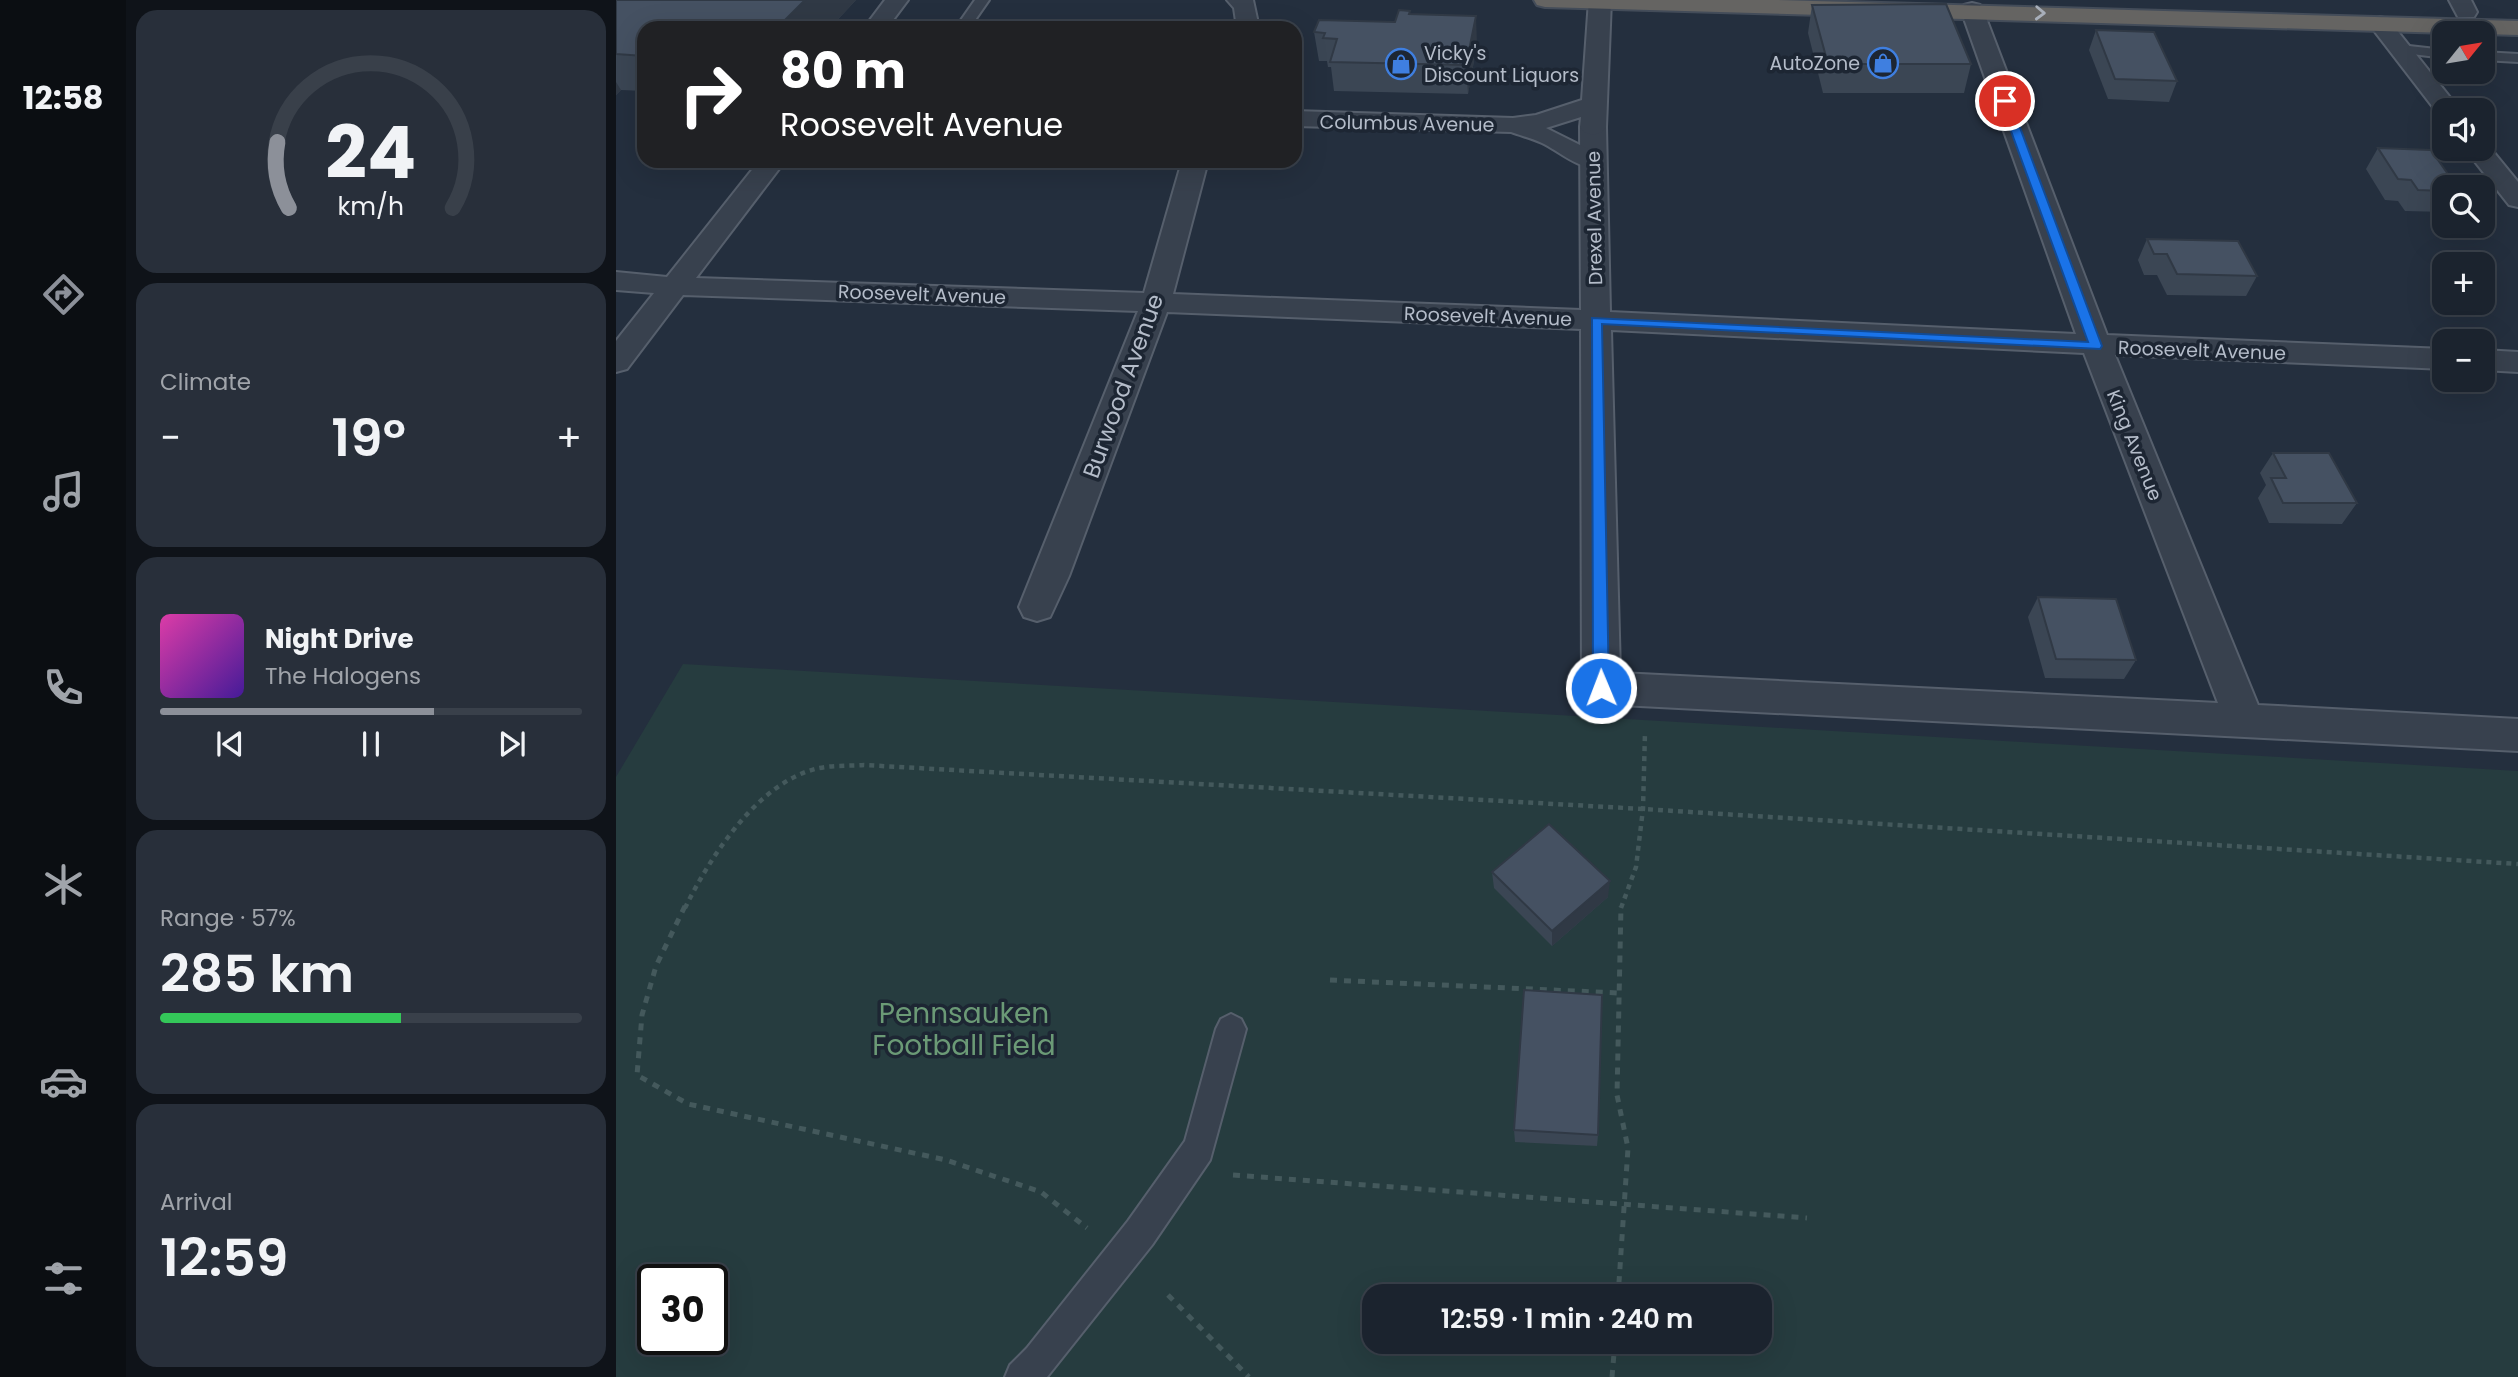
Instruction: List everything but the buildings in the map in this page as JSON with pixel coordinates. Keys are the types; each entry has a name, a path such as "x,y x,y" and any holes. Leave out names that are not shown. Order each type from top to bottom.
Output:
{"highway":[{"path":"1545,0 1972,10 2380,24 2432,29"},
{"path":"2118,0 2432,29"},
{"path":"2496,24 2518,14"},
{"path":"2496,31 2518,29"}],"street":[{"path":"880,21 897,0"},
{"path":"1238,0 1245,5 1247,21"},
{"name":"Drexel Avenue","path":"1600,1 1593,162 1601,688 1646,690"},
{"name":"King Avenue","path":"1972,10 2096,346 2244,719"},
{"path":"2380,24 2439,98"},
{"name":"Columbus Avenue","path":"1302,120 1513,125 1593,116"},
{"name":"Columbus Avenue","path":"1513,125 1550,137 1593,162"},
{"path":"2488,161 2518,199"},
{"path":"616,362 767,168"},
{"name":"Burwood Avenue","path":"1037,607 1052,576 1156,302 1193,168"},
{"name":"Roosevelt Avenue","path":"616,281 675,286 1596,320 2096,346 2432,359"},
{"path":"2495,361 2518,362"},
{"path":"1646,690 2518,735"}],"lane":[{"path":"967,21 982,0"},
{"path":"2496,45 2518,58"},
{"path":"2400,49 2432,53"},
{"path":"1022,1377 1039,1360 1140,1233 1199,1149 1231,1029"}],"path":[{"path":"1619,1284 1628,1148 1617,1095 1621,902 1636,867 1643,809 1646,690"},
{"path":"1087,1228 1041,1192 946,1160 688,1104 637,1075 642,1015 656,966 693,891 743,816 785,783 814,769 864,765 1643,809 2518,864"},
{"path":"1330,980 1619,993"},
{"path":"1184,1171 1807,1218"},
{"path":"1168,1295 1249,1377"},
{"path":"1612,1377 1614,1354"}],"green space":[{"name":"Pennsauken Football Field","path":"683,664 2518,771 2518,1377 616,1377 616,777"}],"place":[{"name":"AutoZone","path":"1883,63"},
{"name":"Vicky's Discount Liquors","path":"1401,64"}],"route":[{"path":"1601,688 1596,320 2096,346 2005,101"}]}
